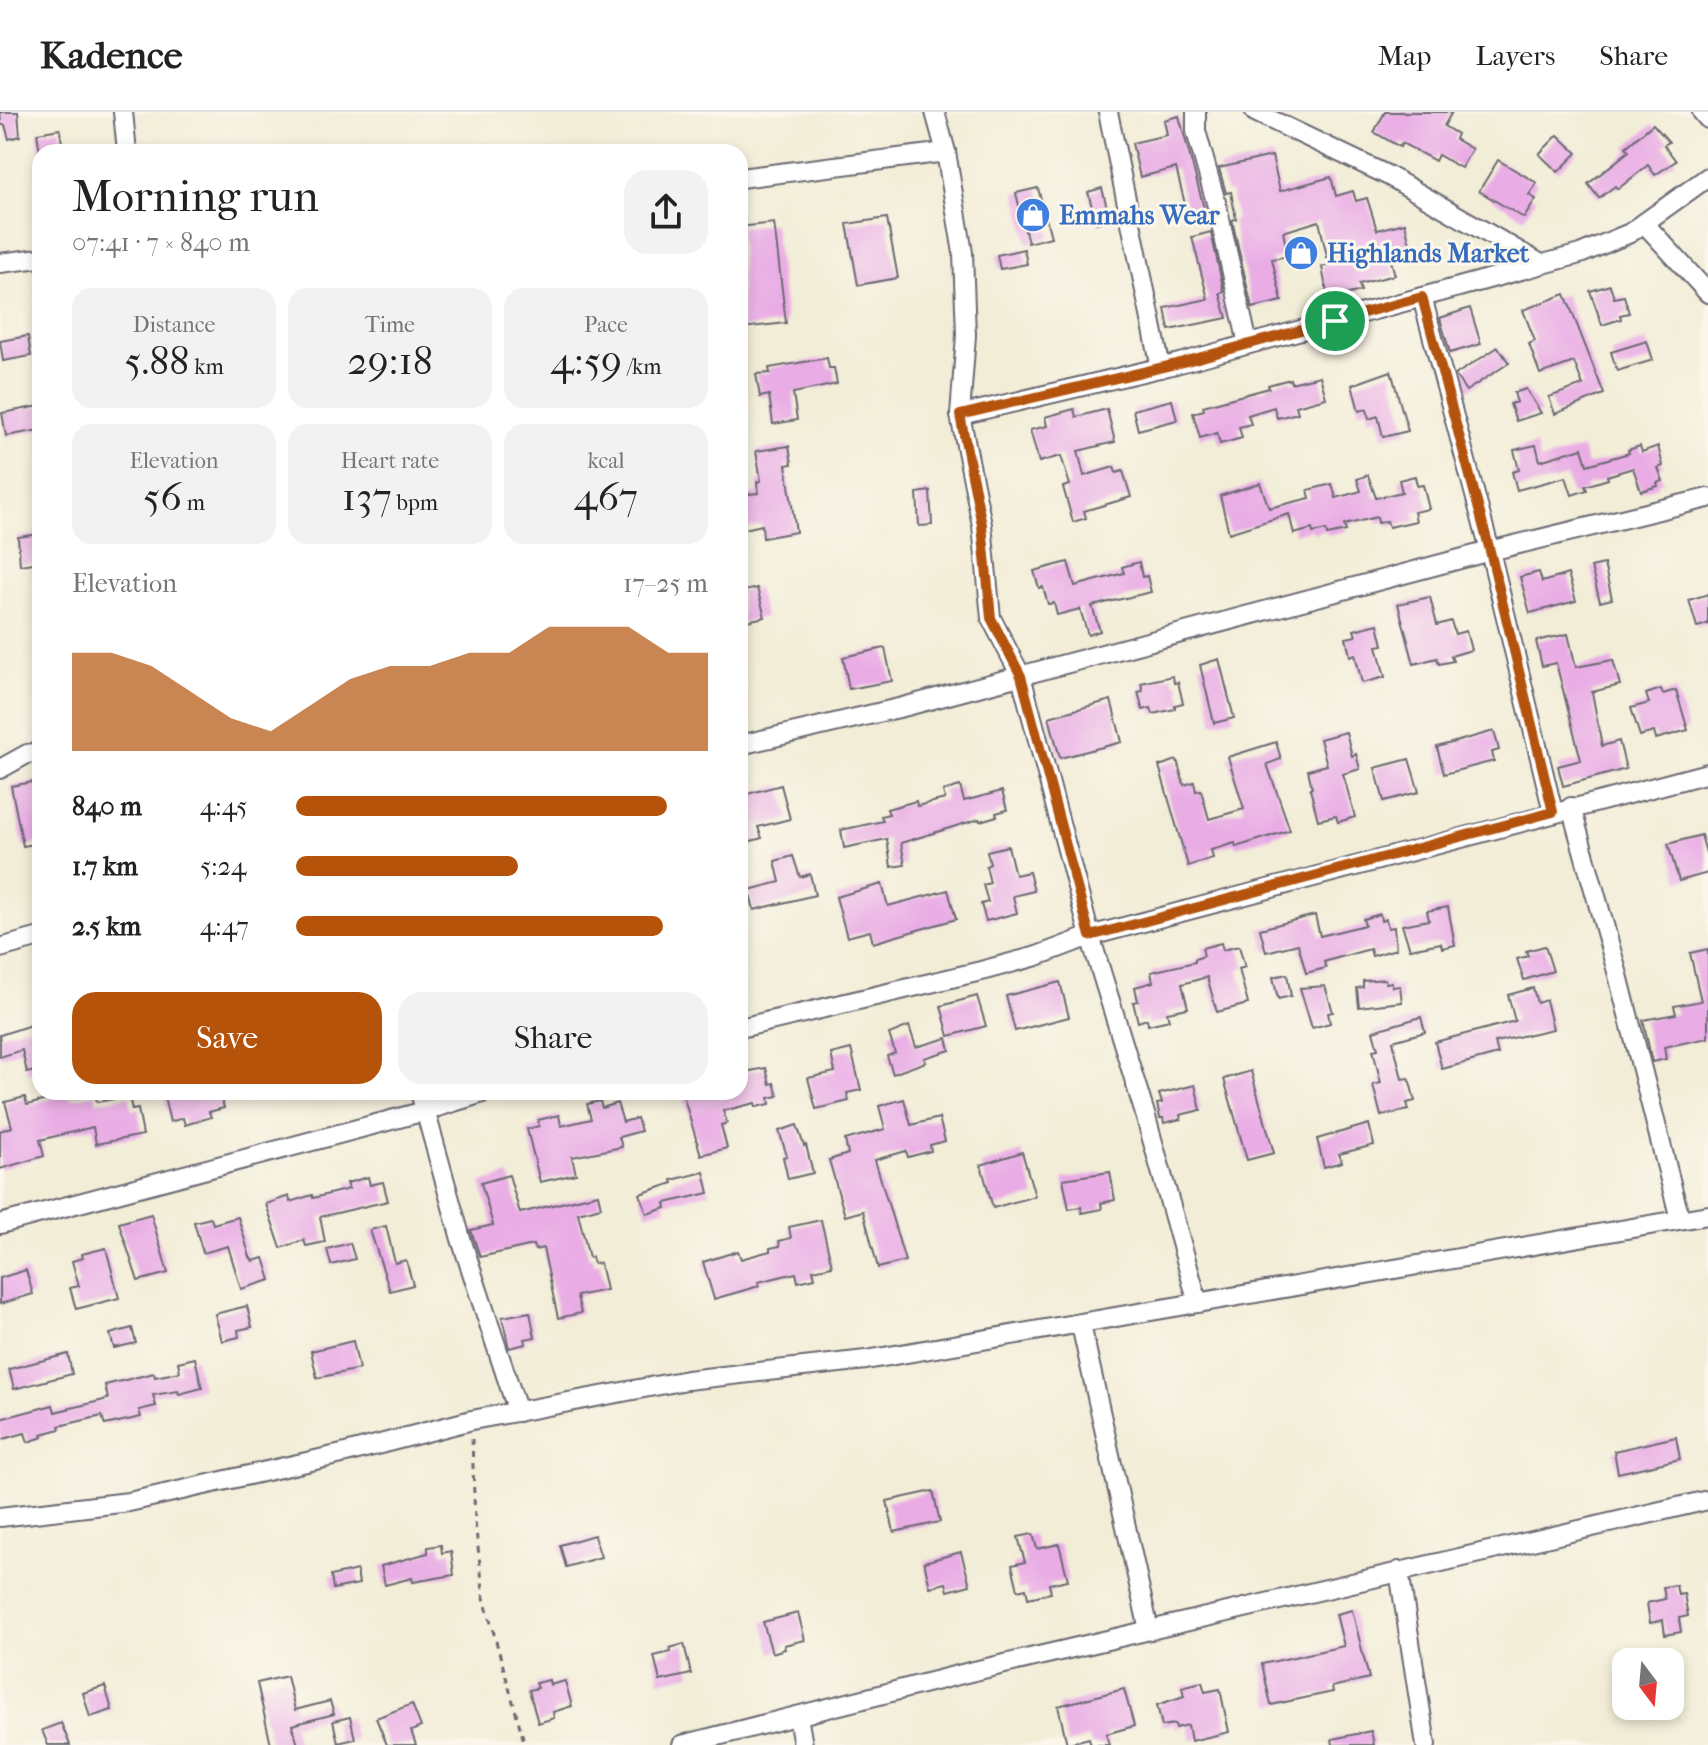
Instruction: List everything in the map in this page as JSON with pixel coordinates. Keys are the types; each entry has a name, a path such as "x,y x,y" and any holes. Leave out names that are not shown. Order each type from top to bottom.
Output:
{"street":[{"path":"123,112 126,144"},
{"path":"935,112 946,152 963,253 966,335 960,415 982,525 991,618 1021,676 1090,936 1145,1114 1198,1303"},
{"path":"1108,112 1161,368"},
{"path":"1196,112 1196,131 1217,206 1248,344"},
{"path":"1255,112 1389,176 1541,264"},
{"path":"1702,112 1708,119"},
{"path":"748,177 946,152"},
{"path":"960,415 1161,368 1580,254 1612,242 1644,223 1708,177"},
{"path":"1644,223 1708,293"},
{"path":"0,263 32,259"},
{"path":"1422,297 1562,810 1618,975 1680,1219"},
{"path":"748,743 888,711 1490,551 1708,498"},
{"path":"0,769 32,753"},
{"path":"748,1026 1009,964 1066,947 1090,936 1708,773"},
{"path":"0,948 32,939"},
{"path":"422,1100 461,1239 518,1412"},
{"path":"0,1224 460,1100"},
{"path":"0,1517 129,1502 342,1454 472,1420 687,1380 866,1360 1708,1215"},
{"path":"1081,1325 1149,1630"},
{"path":"682,1745 1149,1630 1708,1500"},
{"path":"1399,1571 1426,1745"},
{"path":"798,1716 803,1745"}],"path":[{"path":"472,1420 476,1534 484,1598 525,1745"}],"building":[{"path":"0,112 18,112 20,136 9,139 5,125 1,125"},
{"path":"1385,112 1452,112 1444,126 1457,134 1455,139 1472,149 1461,168 1438,155 1435,161 1402,143 1400,147 1374,132"},
{"path":"1179,116 1204,208 1187,212 1176,168 1140,177 1132,143 1167,135 1164,120"},
{"path":"1653,124 1669,142 1664,145 1676,161 1655,175 1648,165 1618,189 1615,186 1599,198 1588,184 1629,151 1626,147"},
{"path":"60,129 62,144 39,144 37,133"},
{"path":"1558,135 1577,153 1558,172 1539,154"},
{"path":"1272,156 1280,191 1331,177 1336,196 1353,191 1356,201 1367,198 1377,230 1405,223 1410,244 1388,250 1395,275 1359,284 1361,291 1328,299 1322,267 1329,265 1319,221 1283,232 1288,256 1272,259 1282,301 1252,308 1232,220 1236,219 1231,192 1226,193 1219,168"},
{"path":"1498,160 1537,183 1529,195 1536,199 1524,218 1479,191"},
{"name":"Emmahs Wear","path":"1038,188 1051,237 1028,243 1016,193"},
{"path":"1102,188 1110,220 1096,223 1088,192"},
{"path":"887,218 898,278 858,285 847,224"},
{"path":"774,223 786,323 748,327 748,226"},
{"path":"1211,232 1227,318 1169,330 1165,308 1208,299 1192,237"},
{"path":"1024,249 1027,264 1000,269 997,255"},
{"path":"1610,285 1614,298 1624,296 1629,313 1602,325 1590,291"},
{"path":"1565,294 1604,394 1555,414 1549,397 1583,385 1574,362 1540,374 1529,344 1535,341 1523,310"},
{"path":"1470,308 1481,344 1450,353 1440,318"},
{"path":"28,336 31,356 3,361 0,341"},
{"path":"1647,341 1653,360 1617,371 1611,352"},
{"path":"1498,347 1509,363 1466,391 1455,375"},
{"path":"827,358 829,368 834,368 837,384 793,393 797,420 773,424 769,395 760,397 756,374 770,373 769,368"},
{"path":"1391,371 1408,431 1383,437 1378,416 1369,419 1367,409 1359,411 1352,385"},
{"path":"1320,376 1326,398 1296,406 1298,413 1277,418 1274,407 1248,415 1251,424 1239,427 1242,438 1220,444 1217,433 1200,438 1193,413 1204,410 1203,406 1290,379 1291,383"},
{"path":"1526,389 1541,413 1516,421 1510,404 1517,402 1514,393"},
{"path":"1172,400 1177,420 1138,430 1133,410"},
{"path":"32,407 32,431 6,436 2,413"},
{"path":"1074,409 1076,417 1107,409 1115,442 1078,451 1084,476 1114,467 1116,473 1123,471 1131,497 1084,511 1086,518 1073,522 1063,487 1070,485 1061,456 1039,462 1030,430 1047,426 1045,417"},
{"path":"1536,445 1540,461 1582,448 1587,465 1629,453 1628,450 1640,446 1642,452 1658,446 1663,466 1658,468 1663,481 1657,483 1658,486 1641,491 1633,468 1607,476 1608,479 1585,486 1587,490 1572,495 1566,477 1517,490 1512,472 1519,470 1514,450"},
{"path":"789,446 792,464 786,465 796,532 763,538 762,525 748,528 748,494 758,493 757,482 761,481 756,451"},
{"path":"1368,475 1376,498 1402,492 1399,480 1415,476 1417,486 1423,485 1429,509 1414,512 1416,521 1389,527 1387,521 1378,523 1377,517 1344,525 1346,531 1327,535 1326,530 1313,533 1312,529 1294,534 1289,514 1229,533 1220,496 1260,483 1269,508 1310,498 1308,490 1332,484 1336,498 1361,491 1357,479"},
{"path":"930,491 932,525 919,526 917,493"},
{"path":"32,535 32,563 20,565 18,537"},
{"path":"1068,562 1075,586 1124,573 1122,567 1139,562 1142,577 1147,576 1151,592 1092,606 1100,631 1088,635 1080,609 1057,615 1054,603 1048,604 1043,587 1039,588 1034,571"},
{"path":"1604,564 1612,599 1600,602 1591,567"},
{"path":"1539,572 1542,582 1568,574 1576,601 1530,613 1520,577"},
{"path":"757,588 765,617 748,621 748,590"},
{"path":"1708,594 1708,624 1697,627 1689,600"},
{"path":"1430,597 1437,625 1451,621 1455,634 1466,631 1471,650 1451,656 1453,661 1439,664 1437,658 1414,664 1398,604"},
{"path":"1378,624 1383,645 1377,646 1385,677 1362,683 1355,654 1350,656 1346,638 1356,636 1354,630"},
{"path":"1568,634 1576,667 1613,660 1620,685 1592,692 1602,746 1619,741 1626,769 1563,786 1558,766 1581,760 1556,663 1542,666 1536,641"},
{"path":"885,648 892,681 849,689 843,657"},
{"path":"1219,659 1234,718 1214,723 1200,665"},
{"path":"1173,676 1174,683 1178,682 1183,703 1175,705 1175,709 1153,714 1151,708 1143,710 1138,692 1143,691 1141,683"},
{"path":"1661,689 1663,694 1676,690 1688,730 1656,739 1654,732 1640,736 1631,708 1649,703 1646,694"},
{"path":"1111,700 1122,742 1060,758 1049,717"},
{"path":"1494,731 1499,750 1492,752 1494,761 1444,774 1437,747"},
{"path":"1346,732 1352,756 1356,754 1360,769 1343,774 1355,817 1338,822 1336,816 1318,820 1308,770 1327,765 1320,739"},
{"path":"1276,742 1281,759 1267,764 1290,830 1236,847 1235,843 1211,850 1213,858 1188,866 1159,766 1177,760 1184,785 1194,782 1196,791 1201,790 1209,819 1244,809 1228,757"},
{"path":"1409,759 1419,792 1384,801 1375,768"},
{"path":"32,782 32,844 23,846 11,786"},
{"path":"781,785 790,819 758,827 762,838 748,842 748,794"},
{"path":"960,786 964,801 1002,791 1007,810 996,813 997,816 901,843 905,865 891,867 887,839 844,848 841,830 883,821 881,816 889,814 887,809 916,801 917,806 945,799 943,791"},
{"path":"1701,835 1708,873 1679,881 1668,844"},
{"path":"1008,846 1015,875 1029,872 1034,891 1013,896 1017,913 986,921 981,904 988,902 983,885 990,883 987,851"},
{"path":"793,856 800,877 810,874 815,895 754,910 749,890 780,882 775,861"},
{"path":"882,884 888,906 948,890 956,919 873,943 870,931 847,937 836,897"},
{"path":"1448,907 1455,945 1442,948 1441,943 1410,949 1402,925 1429,920 1427,911"},
{"path":"1380,914 1381,921 1386,919 1388,928 1394,927 1396,949 1372,956 1370,949 1324,962 1326,968 1306,973 1298,944 1266,952 1260,929 1315,915 1320,936 1365,925 1363,919"},
{"path":"1221,943 1223,950 1239,946 1245,967 1239,969 1248,1004 1217,1012 1207,977 1182,984 1188,1008 1167,1012 1169,1020 1148,1025 1147,1019 1138,1022 1133,1002 1138,1001 1135,987 1153,982 1151,972 1195,962 1195,959 1204,956 1202,948"},
{"path":"1545,946 1553,971 1524,980 1517,959 1528,956 1526,951"},
{"path":"1708,949 1708,1038 1664,1047 1666,1059 1652,1062 1643,1020 1676,1014 1674,1006 1701,1001 1690,953"},
{"path":"1287,974 1291,996 1278,999 1273,977"},
{"path":"1385,979 1386,983 1392,982 1392,987 1400,986 1402,1002 1359,1007 1357,988 1363,987 1363,981"},
{"path":"1060,982 1069,1017 1015,1031 1006,996"},
{"path":"1325,986 1333,1012 1328,1013 1330,1023 1312,1028 1300,988"},
{"path":"1533,988 1537,1003 1546,1000 1553,1029 1495,1042 1498,1054 1442,1069 1435,1042 1515,1021 1508,995"},
{"path":"977,996 986,1026 949,1036 941,1006"},
{"path":"1421,1017 1425,1032 1393,1041 1402,1079 1409,1078 1415,1101 1407,1103 1409,1110 1381,1116 1373,1085 1381,1083 1373,1050 1378,1049 1373,1031"},
{"path":"32,1025 32,1072 27,1073 22,1050 0,1057 0,1035"},
{"path":"909,1026 916,1047 947,1038 950,1050 924,1058 926,1062 893,1074 887,1056 895,1053 889,1034"},
{"path":"851,1049 861,1090 847,1093 849,1101 816,1109 808,1078 835,1072 831,1054"},
{"path":"766,1068 770,1084 774,1083 778,1096 769,1098 770,1104 756,1107 755,1103 723,1111 727,1123 721,1125 727,1148 701,1155 684,1100 748,1100 748,1071"},
{"path":"1251,1071 1274,1153 1247,1160 1224,1079"},
{"path":"1195,1085 1201,1110 1164,1123 1157,1104 1162,1103 1159,1094"},
{"path":"25,1097 27,1105 46,1100 130,1100 132,1110 138,1109 143,1135 96,1144 93,1127 40,1140 44,1156 0,1169 0,1131 12,1127 5,1102"},
{"path":"904,1099 911,1125 939,1118 945,1141 930,1145 931,1151 908,1157 906,1151 875,1160 905,1261 878,1268 863,1211 845,1216 829,1160 848,1154 845,1140 885,1129 879,1106"},
{"path":"165,1100 222,1100 224,1108 209,1112 211,1117 185,1125 183,1118 170,1122"},
{"path":"600,1101 602,1108 617,1103 623,1122 637,1118 641,1131 619,1137 622,1147 572,1157 576,1174 540,1182 527,1129 539,1126 538,1120 559,1115 561,1126 591,1119 587,1104"},
{"path":"1369,1124 1374,1145 1339,1154 1342,1162 1324,1167 1317,1139"},
{"path":"797,1125 813,1173 788,1179 783,1157 787,1156 779,1131"},
{"path":"1022,1152 1035,1196 993,1208 981,1165"},
{"path":"704,1172 709,1193 665,1203 666,1208 647,1214 640,1194 673,1183 672,1180"},
{"path":"1110,1172 1115,1200 1101,1203 1102,1209 1082,1213 1081,1207 1069,1209 1063,1179"},
{"path":"509,1175 520,1213 598,1194 601,1207 578,1213 589,1258 592,1257 594,1264 600,1263 606,1290 577,1296 581,1313 558,1318 543,1248 535,1250 533,1245 480,1257 471,1230 493,1225 481,1183"},
{"path":"368,1177 370,1185 383,1182 388,1201 320,1217 325,1242 306,1246 304,1240 281,1248 266,1204 289,1196 290,1202 349,1189 347,1183"},
{"path":"151,1214 168,1273 138,1281 119,1223"},
{"path":"238,1217 250,1257 253,1261 264,1258 271,1280 241,1289 228,1246 203,1253 194,1222 211,1218 213,1224"},
{"path":"821,1220 832,1266 813,1270 815,1278 798,1282 796,1273 758,1282 759,1286 714,1299 703,1262 738,1251 741,1259 770,1251 770,1248 780,1246 779,1241 791,1238 789,1227"},
{"path":"386,1226 395,1263 406,1260 413,1285 390,1291 370,1230"},
{"path":"350,1243 355,1259 331,1265 327,1249"},
{"path":"106,1248 119,1298 76,1309 70,1288 79,1286 72,1261 83,1258 82,1254"},
{"path":"26,1270 33,1294 0,1304 0,1278"},
{"path":"247,1306 252,1327 238,1330 239,1337 222,1341 215,1314"},
{"path":"530,1312 535,1337 525,1339 526,1344 509,1348 502,1317"},
{"path":"132,1328 136,1343 114,1348 110,1334"},
{"path":"353,1341 359,1369 317,1378 311,1351"},
{"path":"68,1354 72,1374 14,1389 9,1369"},
{"path":"195,1358 202,1388 179,1394 178,1391 153,1395 156,1406 139,1410 141,1417 105,1425 102,1416 59,1426 60,1429 28,1442 25,1433 0,1440 0,1419 53,1405 55,1412 108,1399 105,1385 154,1373 155,1377 180,1372 178,1362"},
{"path":"1676,1437 1680,1459 1618,1473 1614,1451"},
{"path":"933,1491 940,1522 894,1532 887,1501"},
{"path":"1033,1534 1037,1549 1059,1544 1068,1580 1049,1584 1051,1593 1028,1598 1026,1588 1018,1590 1012,1565 1025,1562 1018,1537"},
{"path":"594,1535 601,1557 566,1567 560,1545"},
{"path":"441,1545 442,1553 451,1551 454,1575 413,1582 412,1578 385,1585 381,1566 428,1553 428,1547"},
{"path":"961,1552 970,1585 948,1591 946,1583 930,1587 924,1562"},
{"path":"357,1570 359,1584 333,1589 331,1576"},
{"path":"1676,1585 1678,1595 1684,1594 1688,1616 1679,1618 1681,1632 1665,1635 1663,1620 1650,1623 1647,1603 1665,1599 1663,1587"},
{"path":"1352,1610 1369,1678 1332,1687 1333,1692 1271,1705 1262,1664 1344,1646 1336,1614"},
{"path":"798,1613 805,1640 784,1645 785,1649 772,1653 763,1622"},
{"path":"684,1644 691,1674 660,1681 654,1656 671,1652 670,1648"},
{"path":"287,1676 295,1710 330,1701 334,1714 292,1725 298,1745 271,1745 257,1683"},
{"path":"549,1680 550,1685 565,1681 572,1706 553,1712 554,1718 538,1723 529,1690 538,1688 536,1683"},
{"path":"1202,1682 1205,1692 1220,1689 1229,1732 1191,1741 1188,1725 1176,1728 1175,1724 1162,1726 1157,1705 1184,1696 1182,1687"},
{"path":"105,1686 112,1710 90,1717 83,1693"},
{"path":"1124,1689 1134,1726 1106,1734 1109,1745 1091,1745 1089,1738 1067,1744 1058,1706"},
{"path":"412,1704 421,1727 411,1731 416,1745 387,1745 376,1718"},
{"path":"350,1717 355,1739 338,1743 333,1721"},
{"path":"61,1723 70,1745 48,1745 42,1730"},
{"path":"1371,1731 1374,1745 1333,1745 1332,1739"}],"place":[{"name":"Emmahs Wear","path":"1033,215"},
{"name":"Highlands Market","path":"1301,253"}],"route":[{"path":"1422,297 1490,551 1553,812 1090,936 1021,676 991,618 982,525 960,415 1176,364 1335,321 1422,297"}]}
